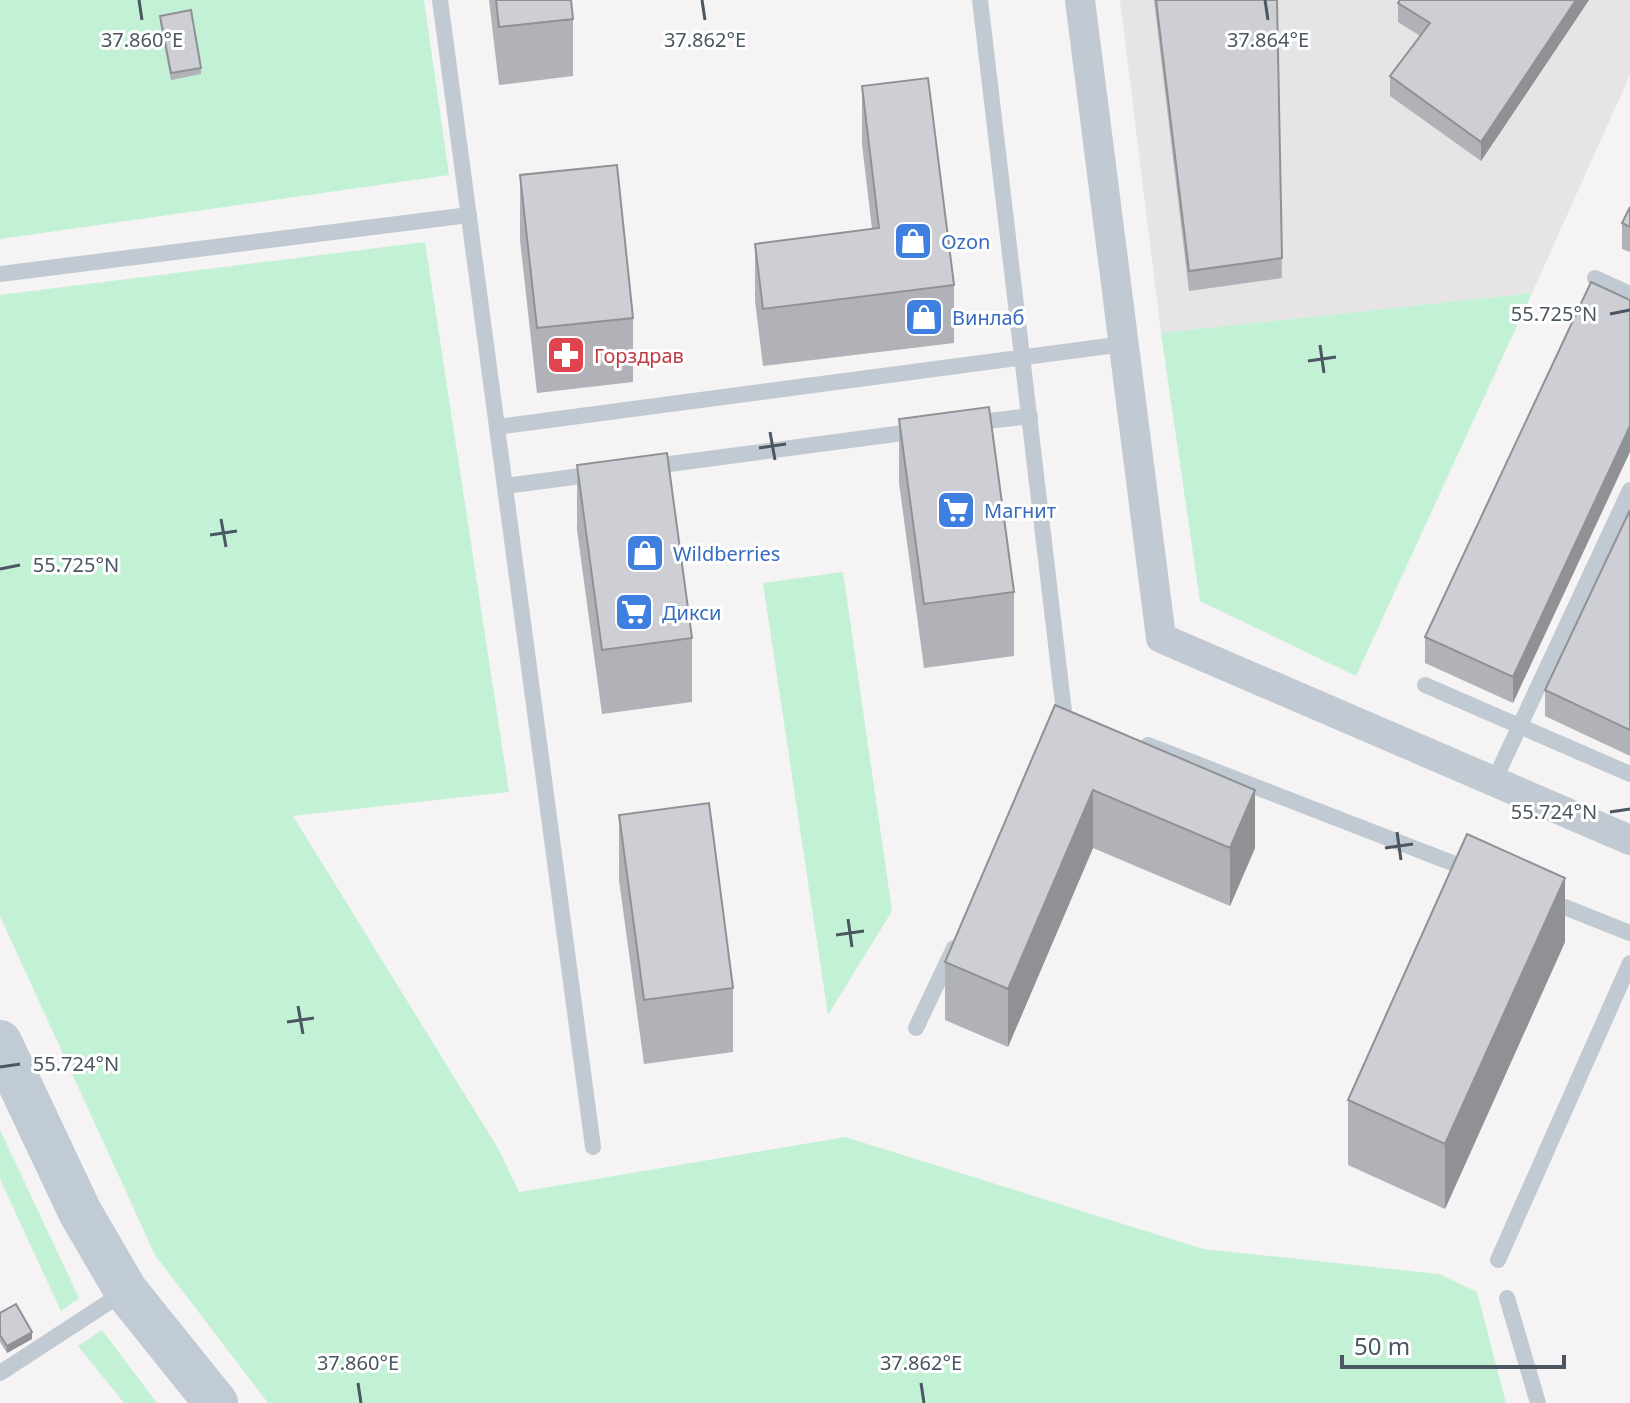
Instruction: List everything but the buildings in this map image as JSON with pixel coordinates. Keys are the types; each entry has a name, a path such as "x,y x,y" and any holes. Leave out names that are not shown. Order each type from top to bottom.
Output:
{"main road":[{"path":"0,1042 80,1212 126,1291 216,1403"}],"street":[{"path":"1080,0 1161,638 1630,840"}],"lane":[{"path":"440,0 593,1147"},
{"path":"980,0 1022,358 1072,715 1051,741"},
{"path":"0,274 469,215"},
{"path":"1595,278 1630,294"},
{"path":"497,427 1124,344"},
{"path":"505,486 1030,416"},
{"path":"1494,781 1630,490"},
{"path":"1425,685 1630,774"},
{"path":"1139,741 1495,880"},
{"path":"1538,897 1630,933"},
{"path":"916,1028 963,928"},
{"path":"1498,1260 1630,963"},
{"path":"0,1373 126,1291"},
{"path":"1507,1298 1538,1403"}],"shaded area":[{"path":"1120,0 1630,0 1630,75 1532,293 1161,333"}],"green space":[{"path":"0,0 424,0 449,175 0,239"},
{"path":"425,242 509,792 293,816 499,1150 519,1192 845,1137 1203,1249 1439,1274 1477,1292 1506,1403 268,1403 155,1255 0,916 0,295"},
{"path":"1532,293 1356,676 1200,601 1161,333"},
{"path":"843,572 892,911 828,1015 763,583"},
{"path":"0,1130 79,1298 61,1311 0,1179"},
{"path":"102,1330 157,1403 124,1403 78,1346"}],"place":[{"name":"Ozon","path":"913,241"},
{"name":"Винлаб","path":"924,317"},
{"name":"Горздрав","path":"566,355"},
{"name":"Магнит","path":"956,510"},
{"name":"Wildberries","path":"645,553"},
{"name":"Дикси","path":"634,612"}]}
